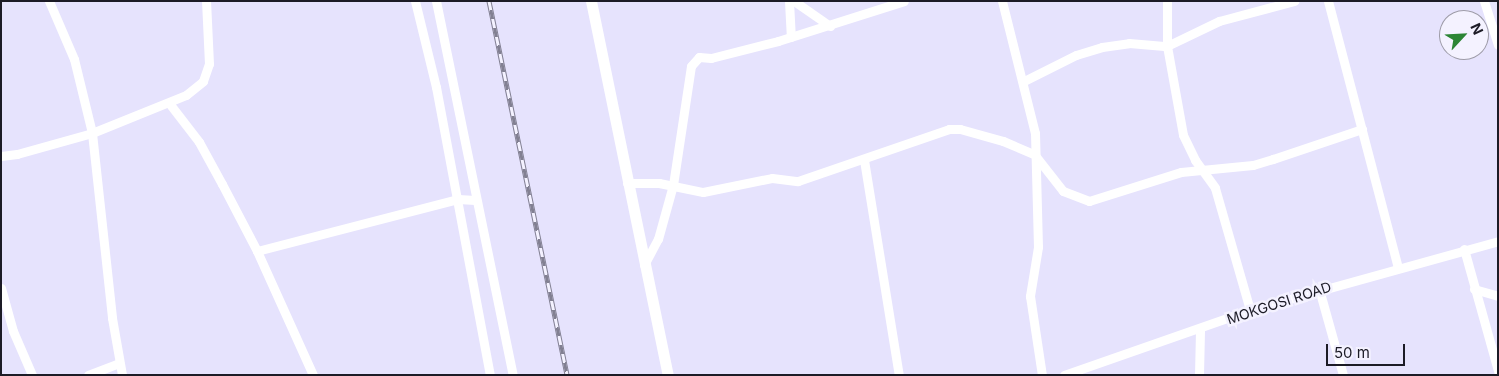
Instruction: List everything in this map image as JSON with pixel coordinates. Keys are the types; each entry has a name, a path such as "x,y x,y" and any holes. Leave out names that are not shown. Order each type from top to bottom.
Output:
{"street":[{"path":"49,1 74,59 92,133 118,363 122,375"},
{"path":"1,156 18,154 92,133 169,103 203,81 209,64 206,1"},
{"path":"415,1 436,87 490,375"},
{"path":"436,1 513,375"},
{"path":"590,1 626,183 668,375"},
{"path":"789,1 792,37"},
{"path":"794,1 830,26"},
{"path":"644,265 658,239 673,185 691,66 699,57 711,58 792,37 904,1"},
{"path":"1002,1 1024,81 1035,133 1034,154 1038,247 1030,296 1042,375"},
{"path":"1167,1 1167,46 1183,135 1201,168 1215,188 1250,310"},
{"path":"1024,81 1076,55 1102,47 1129,44 1167,46 1218,21 1294,1"},
{"path":"1328,1 1398,267"},
{"path":"1484,1 1498,45"},
{"path":"169,103 199,142 257,251 313,375"},
{"path":"626,183 673,185 703,192 772,178 798,181 864,160 949,129 970,130 1034,154 1063,191 1089,201 1201,168 1252,165 1362,129"},
{"path":"864,160 898,375"},
{"path":"257,251 458,199 476,200"},
{"name":"MOKGOSI ROAD","path":"1064,375 1200,330 1250,310 1398,267 1498,241"},
{"path":"1464,249 1498,371"},
{"path":"1,288 13,331 32,375"},
{"path":"1319,289 1343,375"},
{"path":"1474,289 1498,296"},
{"path":"1199,375 1200,330"},
{"path":"88,375 118,363"}],"railway":[{"path":"489,1 567,375"}]}
